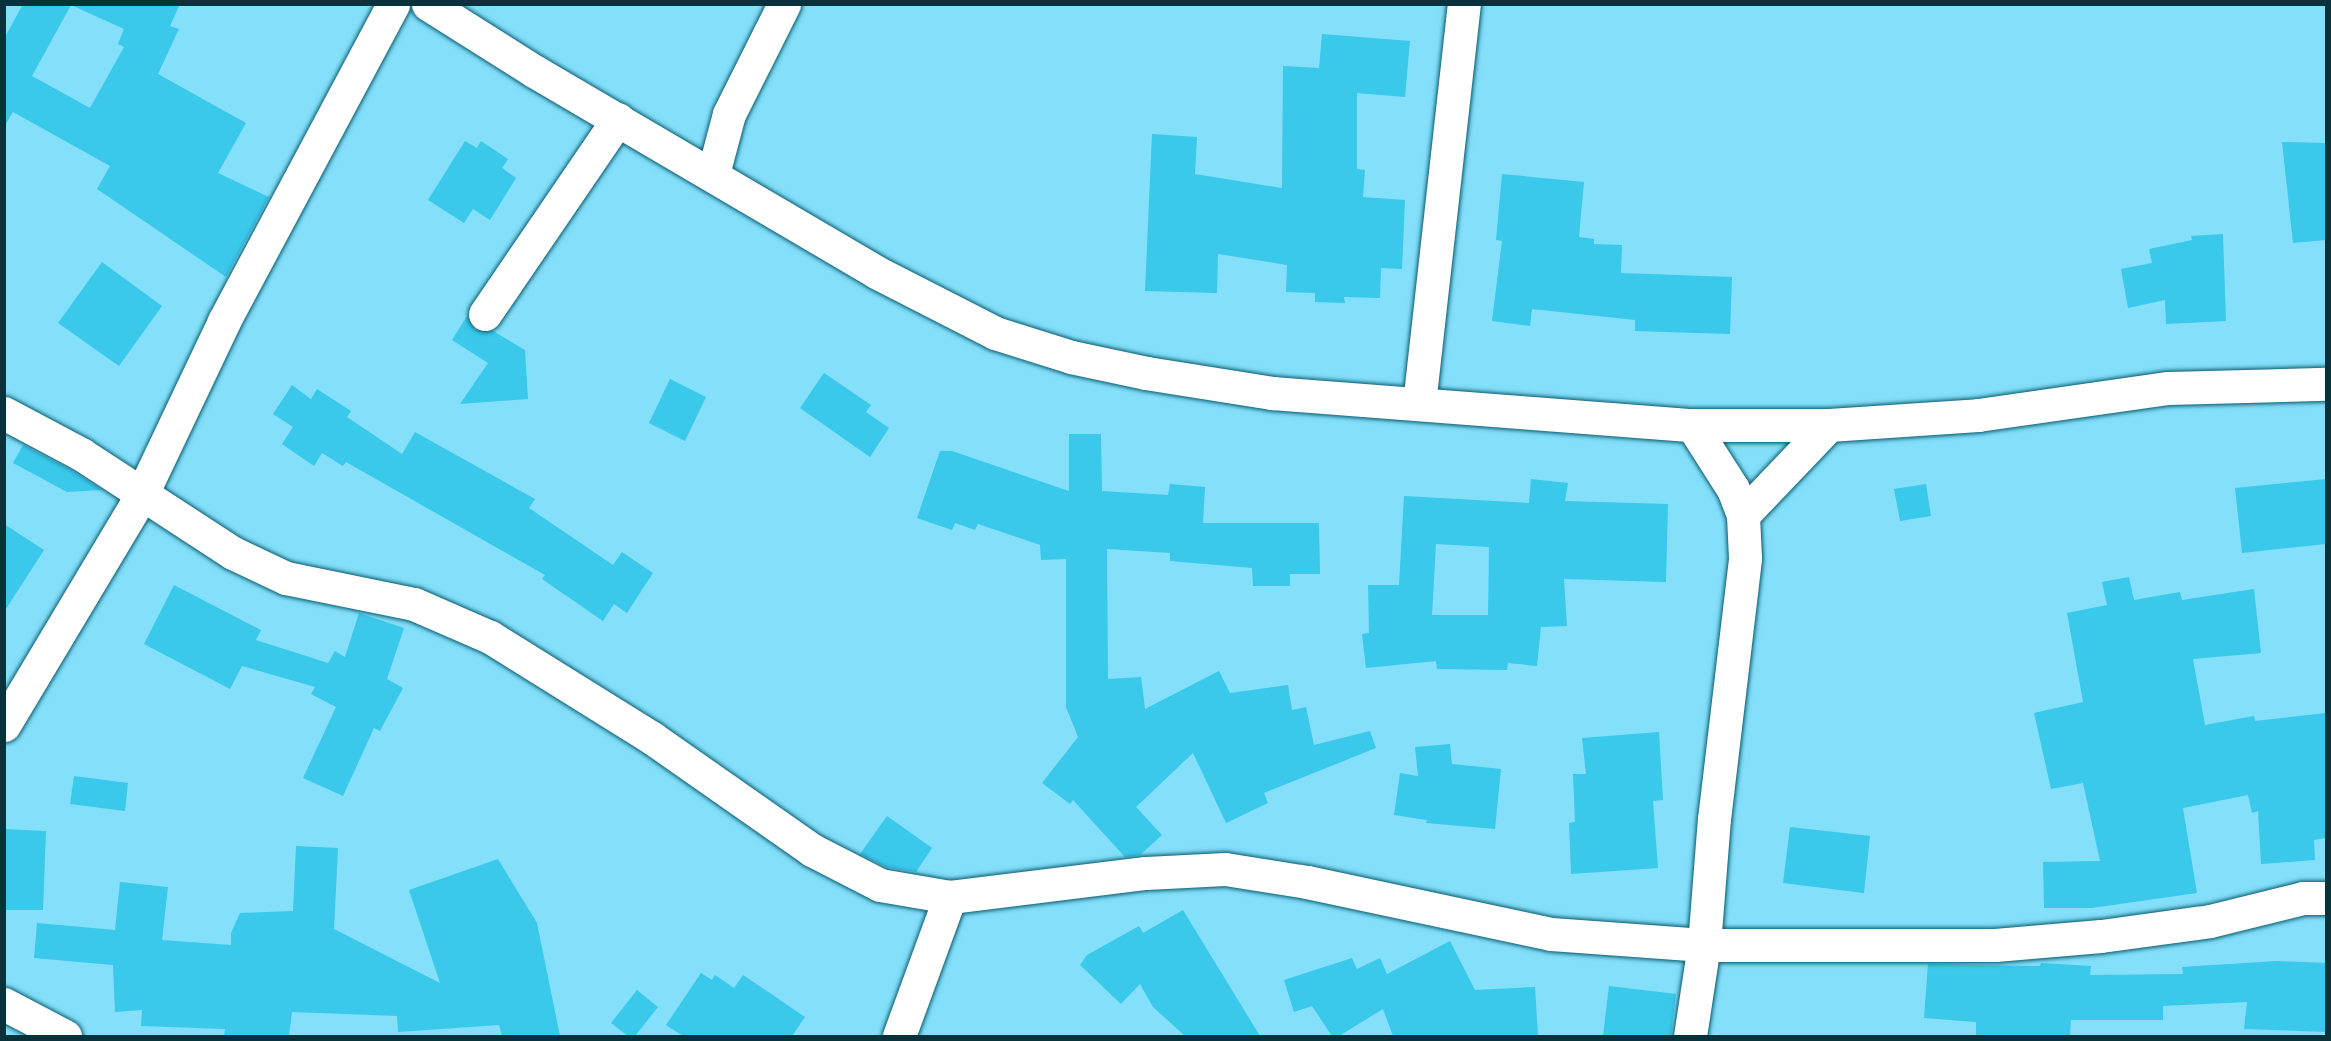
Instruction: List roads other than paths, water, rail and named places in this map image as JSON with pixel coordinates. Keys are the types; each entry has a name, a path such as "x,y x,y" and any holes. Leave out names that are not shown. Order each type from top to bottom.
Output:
{"street":[{"path":"4,725 142,494 224,321 393,4"},
{"path":"428,4 876,272 995,333 1071,357 1158,375 1272,393 1692,425 1829,425 1978,415 2168,388 2326,384"},
{"path":"713,174 729,114 784,4"},
{"path":"1419,404 1464,4"},
{"path":"486,314 618,119"},
{"path":"4,414 81,454 233,553 286,578 414,604 490,636 652,738 812,850 880,885 950,897 1146,873 1225,869 1551,934 1704,945 1995,945 2199,922 2303,898 2326,897"},
{"path":"1690,1036 1704,945 1714,819 1745,558 1743,515 1719,465 1692,425"},
{"path":"1743,515 1829,425"},
{"path":"899,1036 950,897"},
{"path":"4,1004 65,1036"}]}
